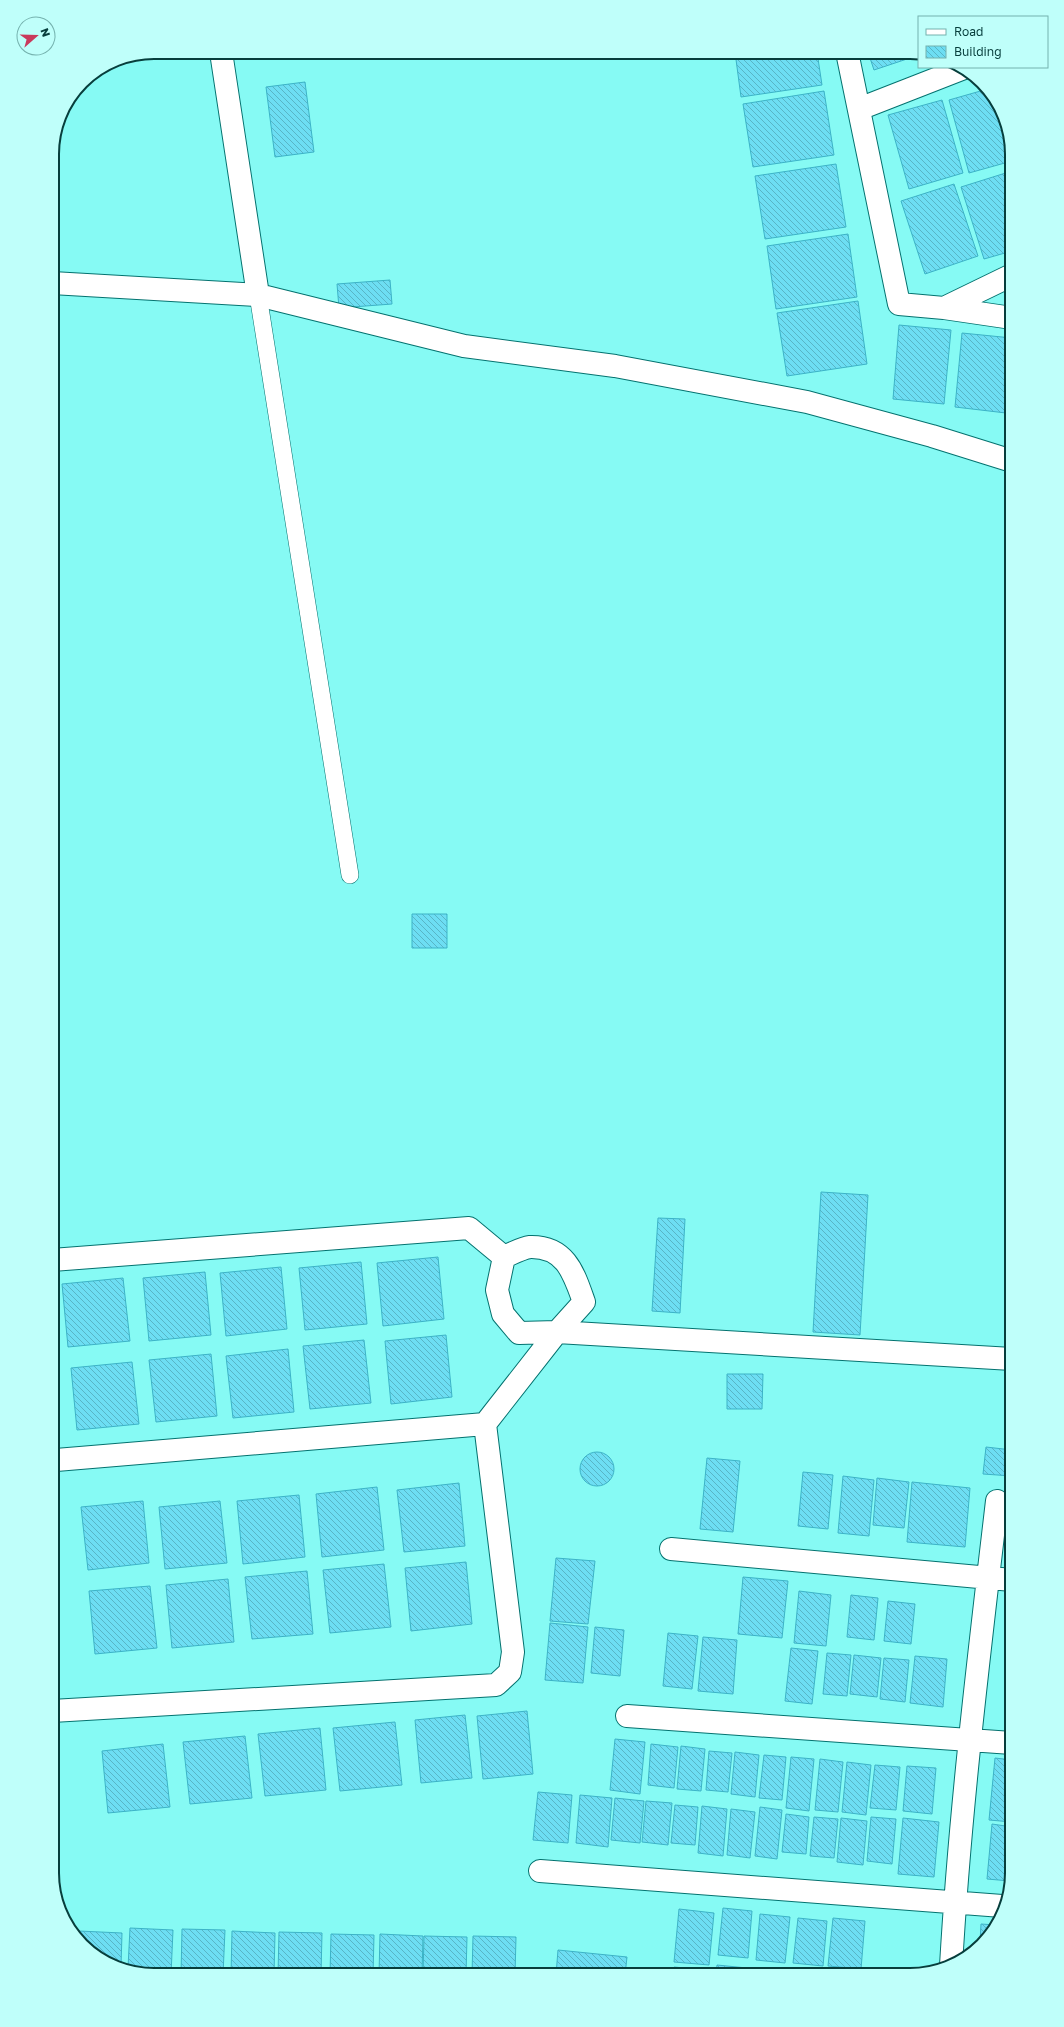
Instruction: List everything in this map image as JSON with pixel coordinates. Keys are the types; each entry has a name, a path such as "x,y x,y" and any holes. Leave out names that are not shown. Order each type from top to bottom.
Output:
{"street":[{"path":"222,59 258,295"},
{"path":"849,59 899,304 944,308 1005,317"},
{"path":"859,109 956,71"},
{"path":"944,308 1005,278"},
{"path":"59,283 258,295 464,346 615,366 807,402 932,436 1005,459"},
{"path":"59,1259 469,1228 504,1257"},
{"path":"59,1711 496,1685 510,1672 513,1652 485,1424 556,1332 584,1302 573,1270 554,1250 529,1247 504,1257"},
{"path":"504,1257 497,1290 503,1314 519,1333 556,1332 1005,1359"},
{"path":"59,1460 485,1424"},
{"path":"951,1959 955,1902 970,1740 997,1501"},
{"path":"671,1549 1005,1579"},
{"path":"627,1716 1005,1742"},
{"path":"540,1871 999,1906"}],"lane":[{"path":"258,295 350,875"}],"building":[{"path":"736,59 818,59 822,85 741,97"},
{"path":"870,59 907,59 874,70"},
{"path":"305,82 314,152 275,157 266,87"},
{"path":"824,91 834,155 753,167 743,104"},
{"path":"982,91 992,106 1000,123 1005,147 1005,163 969,173 949,100"},
{"path":"942,100 963,173 909,189 888,115"},
{"path":"836,164 846,227 765,239 755,176"},
{"path":"1005,173 1005,253 984,259 961,187"},
{"path":"954,184 978,256 925,274 901,201"},
{"path":"848,234 857,297 776,309 767,246"},
{"path":"390,280 392,304 339,308 337,284"},
{"path":"858,301 867,364 787,376 777,313"},
{"path":"899,325 951,330 944,404 893,399"},
{"path":"962,333 1005,337 1005,413 955,407"},
{"path":"412,914 447,914 447,948 412,948"},
{"path":"821,1192 868,1195 860,1335 813,1332"},
{"path":"658,1218 685,1219 680,1313 652,1311"},
{"path":"438,1257 444,1319 383,1326 377,1263"},
{"path":"361,1262 367,1324 305,1330 299,1268"},
{"path":"281,1267 287,1329 226,1336 220,1273"},
{"path":"205,1272 211,1335 149,1341 143,1278"},
{"path":"123,1278 130,1341 68,1347 62,1284"},
{"path":"446,1335 452,1397 391,1404 385,1341"},
{"path":"364,1340 371,1403 310,1409 303,1346"},
{"path":"288,1349 294,1412 233,1418 226,1356"},
{"path":"211,1354 217,1416 156,1422 149,1360"},
{"path":"132,1362 139,1424 77,1430 71,1368"},
{"path":"727,1374 763,1374 762,1409 727,1409"},
{"path":"986,1447 1005,1449 1005,1476 983,1474"},
{"path":"597,1452 609,1457 614,1469 609,1481 597,1486 585,1481 580,1469 585,1457"},
{"path":"707,1458 740,1461 733,1532 700,1529"},
{"path":"803,1472 833,1475 828,1529 798,1526"},
{"path":"843,1476 874,1480 869,1536 838,1533"},
{"path":"877,1478 909,1482 904,1528 873,1525"},
{"path":"912,1482 970,1488 965,1547 907,1542"},
{"path":"459,1483 465,1546 404,1552 397,1490"},
{"path":"377,1487 384,1550 322,1557 316,1494"},
{"path":"299,1495 305,1557 243,1564 237,1501"},
{"path":"143,1501 149,1563 88,1570 81,1507"},
{"path":"220,1501 227,1563 165,1569 159,1507"},
{"path":"556,1558 595,1561 588,1624 550,1621"},
{"path":"466,1562 472,1624 411,1631 405,1568"},
{"path":"384,1564 391,1627 330,1633 323,1570"},
{"path":"307,1571 313,1634 252,1639 245,1577"},
{"path":"743,1577 788,1581 782,1638 738,1634"},
{"path":"228,1579 234,1642 172,1648 166,1585"},
{"path":"150,1586 157,1648 95,1654 89,1591"},
{"path":"799,1591 831,1595 826,1646 794,1643"},
{"path":"851,1595 878,1598 874,1640 847,1637"},
{"path":"888,1601 915,1604 911,1644 884,1641"},
{"path":"550,1623 588,1627 583,1683 545,1680"},
{"path":"595,1627 624,1630 620,1676 591,1673"},
{"path":"668,1633 698,1636 692,1689 663,1686"},
{"path":"703,1637 737,1640 733,1694 698,1691"},
{"path":"791,1648 818,1651 812,1704 785,1701"},
{"path":"827,1653 851,1655 847,1696 823,1694"},
{"path":"854,1655 881,1658 877,1697 850,1694"},
{"path":"915,1656 947,1659 943,1707 910,1703"},
{"path":"884,1658 909,1660 905,1702 880,1699"},
{"path":"527,1711 533,1774 483,1779 477,1716"},
{"path":"465,1715 472,1778 421,1783 415,1720"},
{"path":"395,1722 402,1785 340,1791 333,1728"},
{"path":"320,1728 326,1790 265,1796 258,1734"},
{"path":"245,1736 252,1798 190,1804 183,1742"},
{"path":"615,1739 645,1742 640,1794 610,1790"},
{"path":"163,1744 170,1807 108,1813 102,1751"},
{"path":"651,1744 678,1747 674,1788 648,1785"},
{"path":"681,1746 705,1749 701,1791 677,1789"},
{"path":"709,1751 732,1753 728,1792 706,1790"},
{"path":"735,1752 759,1755 755,1797 731,1794"},
{"path":"764,1755 786,1757 782,1800 759,1798"},
{"path":"791,1757 814,1759 809,1811 786,1808"},
{"path":"995,1758 1005,1759 1005,1821 989,1820"},
{"path":"820,1759 843,1762 838,1812 815,1810"},
{"path":"847,1762 871,1765 866,1815 842,1812"},
{"path":"875,1765 900,1767 896,1810 870,1808"},
{"path":"907,1766 936,1768 932,1814 903,1811"},
{"path":"538,1792 572,1795 568,1843 533,1840"},
{"path":"580,1795 612,1798 608,1847 576,1843"},
{"path":"615,1798 644,1801 640,1843 611,1840"},
{"path":"646,1801 672,1803 668,1845 642,1842"},
{"path":"675,1805 698,1807 695,1845 671,1843"},
{"path":"702,1806 727,1809 723,1856 698,1853"},
{"path":"760,1807 782,1810 777,1859 755,1856"},
{"path":"731,1809 755,1812 750,1858 727,1855"},
{"path":"786,1814 809,1817 806,1854 782,1852"},
{"path":"814,1817 838,1819 834,1858 810,1856"},
{"path":"871,1817 896,1819 892,1864 867,1861"},
{"path":"841,1818 867,1821 863,1865 837,1862"},
{"path":"903,1818 939,1822 934,1877 898,1874"},
{"path":"992,1824 1005,1826 1005,1881 987,1879"},
{"path":"723,1908 752,1911 748,1958 718,1955"},
{"path":"679,1909 714,1913 709,1965 674,1962"},
{"path":"760,1914 790,1917 785,1963 756,1960"},
{"path":"798,1918 827,1921 823,1966 793,1963"},
{"path":"833,1918 865,1921 861,1968 828,1966"},
{"path":"981,1924 990,1925 985,1931 980,1936"},
{"path":"130,1928 173,1930 171,1968 147,1968 128,1964"},
{"path":"182,1929 225,1930 223,1968 181,1968"},
{"path":"79,1931 122,1933 121,1962 91,1945"},
{"path":"232,1931 275,1933 274,1968 231,1968"},
{"path":"279,1932 322,1933 321,1968 278,1968"},
{"path":"331,1934 374,1935 373,1968 330,1968"},
{"path":"380,1934 423,1936 422,1968 379,1968"},
{"path":"424,1936 467,1937 466,1968 423,1968"},
{"path":"473,1936 516,1937 515,1968 472,1968"},
{"path":"558,1950 627,1957 626,1968 557,1968"},
{"path":"717,1965 747,1968 717,1968"}]}
